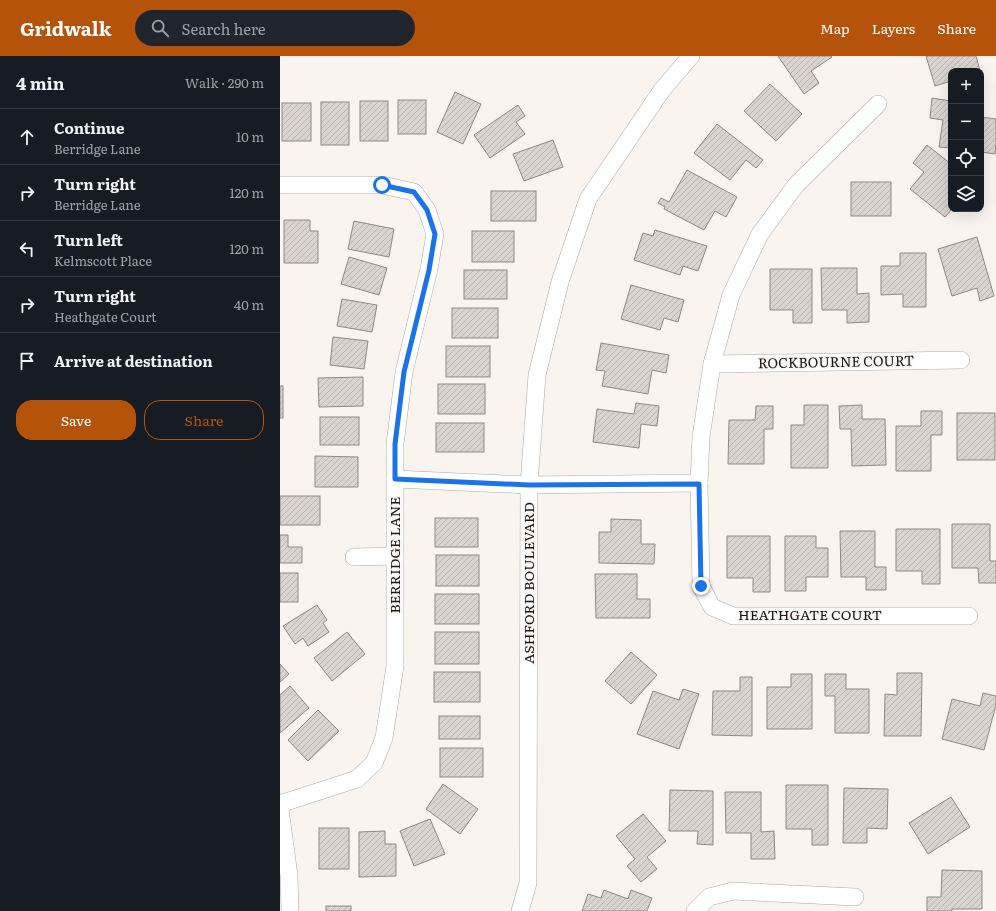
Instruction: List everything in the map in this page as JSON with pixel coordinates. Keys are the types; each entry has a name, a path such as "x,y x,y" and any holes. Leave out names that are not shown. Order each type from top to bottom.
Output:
{"street":[{"name":"ASHFORD BOULEVARD","path":"520,911 528,883 529,485 537,375 560,282 588,199 662,90 691,56"},
{"name":"HEATHGATE COURT","path":"878,104 796,185 760,234 730,294 712,364 701,437 699,484 701,586 712,607 733,616 969,616"},
{"name":"BERRIDGE LANE","path":"280,185 382,185 414,192 427,210 435,234 429,270 404,372 395,444 395,666 384,738 374,763 357,779 280,804"},
{"name":"ROCKBOURNE COURT","path":"712,364 961,360"},
{"path":"395,479 529,485 699,484"},
{"path":"354,557 395,556"},
{"path":"280,809 290,876 290,911"},
{"path":"695,911 709,897 733,891 855,897"}],"building":[{"path":"778,56 832,57 811,71 819,83 804,94"},
{"path":"926,56 976,56 979,68 948,68 948,82 935,86"},
{"path":"770,84 802,114 776,141 744,111"},
{"path":"455,92 481,104 463,144 437,132"},
{"path":"932,98 948,101 948,148 939,147 943,120 930,118"},
{"path":"398,100 426,100 426,134 398,134"},
{"path":"360,101 388,101 388,141 360,141"},
{"path":"321,102 349,102 349,145 321,145"},
{"path":"282,103 311,103 311,141 282,141"},
{"path":"518,105 525,116 516,122 525,134 490,158 474,135"},
{"path":"984,117 996,119 995,154 984,152"},
{"path":"717,124 763,160 756,168 746,160 730,180 694,153"},
{"path":"553,140 563,167 524,181 513,154"},
{"path":"927,145 948,162 948,212 949,212 945,217 910,189 924,172 913,163"},
{"path":"687,170 737,197 726,217 715,211 704,230 664,209 665,207 658,203 661,198 669,202"},
{"path":"851,182 891,182 891,216 851,216"},
{"path":"491,191 536,191 536,221 491,221"},
{"path":"284,220 310,220 310,231 318,231 318,263 284,263"},
{"path":"354,221 394,229 389,257 348,249"},
{"path":"655,230 707,246 698,271 683,266 680,275 634,260 643,233 653,236"},
{"path":"472,231 514,231 514,262 472,262"},
{"path":"977,237 994,296 980,301 977,288 952,296 938,249"},
{"path":"900,253 926,253 926,307 903,307 903,294 881,295 881,266 900,266"},
{"path":"349,257 387,268 379,295 341,284"},
{"path":"821,268 857,268 857,294 869,293 869,322 847,323 847,310 822,310"},
{"path":"770,269 812,269 812,323 793,323 793,310 770,310"},
{"path":"464,270 507,270 507,299 464,299"},
{"path":"631,285 684,300 678,322 664,318 660,330 621,319"},
{"path":"342,299 377,305 372,332 337,326"},
{"path":"452,308 498,308 498,338 452,338"},
{"path":"333,337 368,341 364,369 330,365"},
{"path":"601,343 669,355 666,373 652,370 648,394 602,386 605,371 596,370"},
{"path":"446,346 490,346 490,377 446,377"},
{"path":"363,377 363,406 319,407 318,378"},
{"path":"438,384 485,384 485,414 438,414"},
{"path":"280,386 283,386 283,418 280,418"},
{"path":"636,403 659,406 657,426 641,424 639,448 593,442 597,409 634,414"},
{"path":"804,405 828,405 828,468 791,468 791,425 804,425"},
{"path":"862,405 862,419 885,419 886,465 852,466 851,429 840,429 839,406"},
{"path":"756,406 773,406 773,429 764,429 764,464 728,464 729,420 755,420"},
{"path":"921,411 942,411 942,435 931,435 931,471 896,471 896,426 921,426"},
{"path":"957,413 995,413 995,460 957,460"},
{"path":"320,417 359,417 359,445 320,445"},
{"path":"436,423 484,423 484,452 436,452"},
{"path":"315,456 358,457 358,487 315,487"},
{"path":"280,496 320,496 320,525 280,525"},
{"path":"435,518 478,518 478,547 435,547"},
{"path":"611,519 641,520 641,544 655,544 654,564 599,563 599,532 611,532"},
{"path":"952,524 990,524 990,561 996,561 996,583 979,583 978,568 952,568"},
{"path":"896,529 940,529 940,584 922,584 922,571 896,571"},
{"path":"840,531 875,531 875,567 886,567 886,590 866,590 866,577 841,577"},
{"path":"280,535 288,535 288,547 302,547 302,563 280,563"},
{"path":"727,536 770,536 770,592 753,592 753,578 727,578"},
{"path":"785,536 816,536 816,548 828,548 828,577 806,577 806,591 785,591"},
{"path":"436,555 479,555 479,586 436,586"},
{"path":"280,573 298,573 298,602 280,602"},
{"path":"595,574 637,574 637,599 650,599 650,618 596,618"},
{"path":"435,594 479,594 479,624 435,624"},
{"path":"317,605 327,620 323,623 329,632 308,646 303,638 295,644 283,626"},
{"path":"347,632 365,654 332,681 314,658"},
{"path":"435,632 479,632 479,664 435,664"},
{"path":"631,652 657,675 631,704 605,681"},
{"path":"280,664 289,674 280,682"},
{"path":"434,672 480,672 480,702 434,702"},
{"path":"897,673 922,673 921,736 884,736 885,694 897,695"},
{"path":"791,674 812,674 812,729 767,729 767,687 791,687"},
{"path":"825,674 846,674 846,689 869,689 869,733 835,733 835,696 825,696"},
{"path":"740,677 752,677 752,736 712,735 713,691 740,691"},
{"path":"290,686 309,708 280,733 280,695"},
{"path":"683,689 699,694 679,749 637,734 653,691 679,700"},
{"path":"983,693 996,696 996,705 984,750 942,739 952,699 980,706"},
{"path":"318,710 339,731 308,761 288,740"},
{"path":"439,716 480,716 480,739 439,739"},
{"path":"440,748 483,748 483,777 440,777"},
{"path":"443,784 478,809 460,834 426,809"},
{"path":"786,785 828,785 828,845 812,845 812,829 786,829"},
{"path":"844,788 888,789 887,829 867,828 867,843 843,843"},
{"path":"670,790 713,791 713,845 697,844 698,831 669,831"},
{"path":"725,792 761,792 761,832 774,831 775,859 751,859 751,833 726,833"},
{"path":"951,797 970,827 928,854 909,823"},
{"path":"643,814 666,841 647,857 657,869 641,882 627,866 635,859 616,836"},
{"path":"430,819 445,854 414,866 400,831"},
{"path":"319,828 349,828 349,869 319,869"},
{"path":"385,831 385,844 396,844 396,876 359,877 359,832"},
{"path":"942,870 982,871 982,909 927,911 927,897 941,897"},
{"path":"604,890 628,899 631,890 652,898 647,911 582,911 588,894 601,898"},
{"path":"326,906 351,906 351,911 326,911"}],"route":[{"path":"382,185 414,192 427,210 435,234 429,270 404,372 395,444 395,479 529,485 699,484 701,586"}]}
